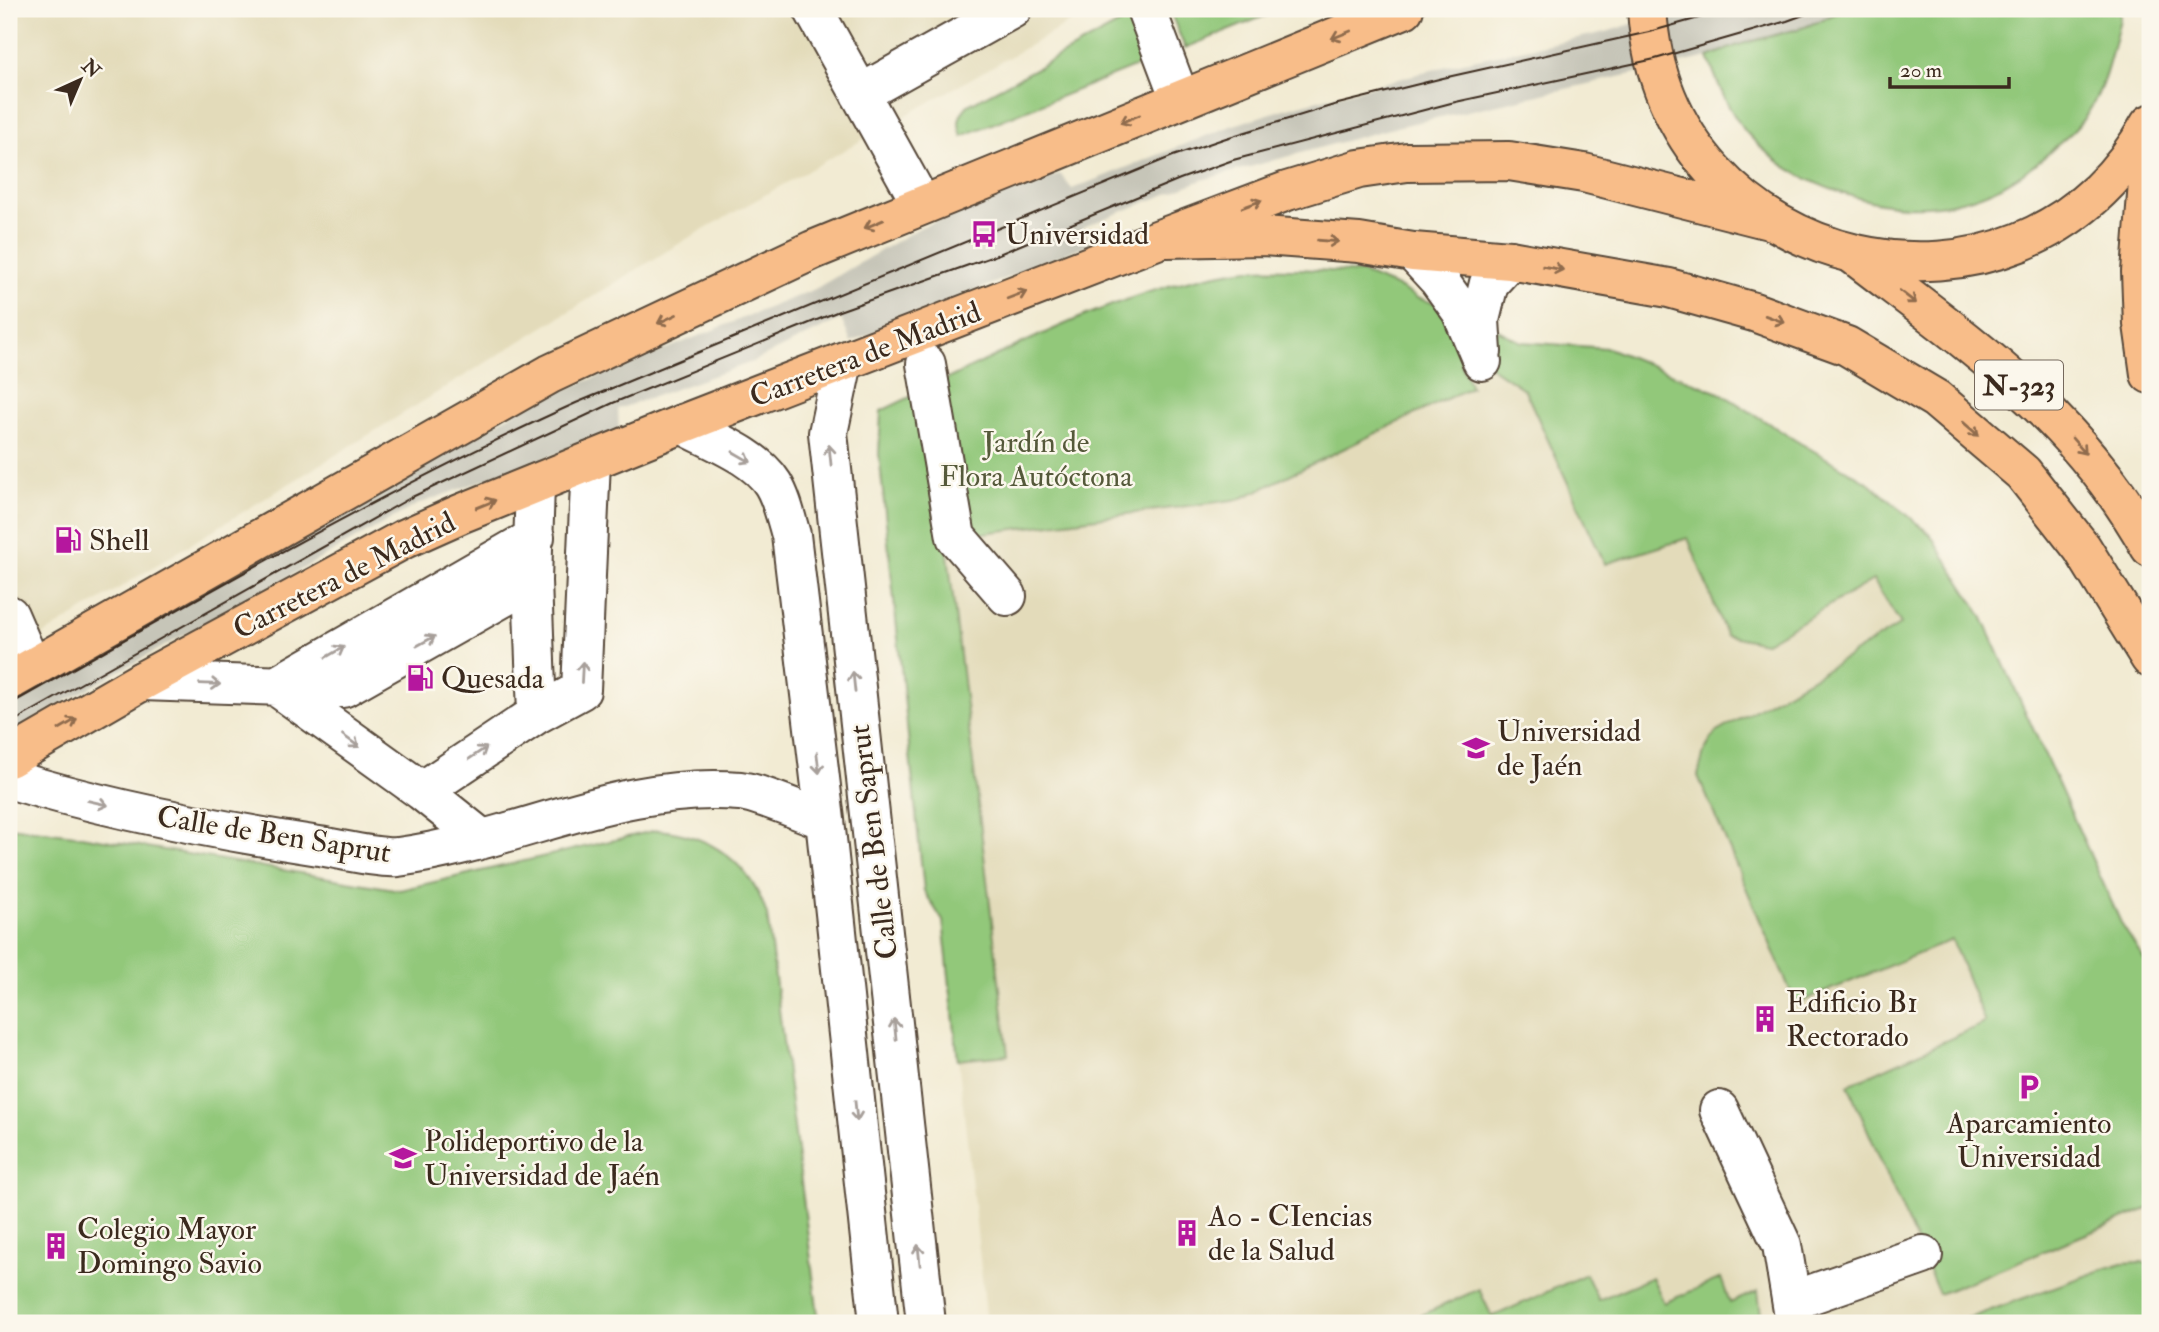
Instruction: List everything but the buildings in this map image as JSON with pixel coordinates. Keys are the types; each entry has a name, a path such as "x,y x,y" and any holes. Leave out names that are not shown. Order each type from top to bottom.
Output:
{"main road":[{"path":"21,674 550,374 813,250 1401,9"},
{"path":"1647,9 1649,32 1660,75 1684,130 1720,178 1773,221 1813,241 1854,255 1902,262 1938,261 1973,256 2018,242 2060,220 2098,191 2130,156 2150,124"},
{"path":"2150,157 2141,272 2143,324 2150,374"},
{"name":"Carretera de Madrid","path":"9,758 142,681 404,539 682,424 1162,238 1287,191 1359,169 1408,162 1509,161 1584,173 1773,221"},
{"path":"1162,238 1264,236 1359,243 1413,252 1510,260 1670,288 1754,312 1847,346 1936,399 2023,474 2082,548 2150,659"},
{"name":"N-323","path":"1854,255 1979,351 2032,396 2098,468 2134,518 2150,547"}],"street":[{"path":"813,9 922,205"},
{"path":"860,94 1012,9"},
{"path":"1146,9 1180,99"},
{"path":"1413,252 1438,279 1461,311 1482,361 1480,320 1489,283 1510,260"},
{"name":"Calle de Ben Saprut","path":"843,362 828,433 926,1323"},
{"path":"926,364 956,537 1007,596"},
{"name":"Calle de Ben Saprut","path":"682,424 753,463 771,482 779,496 791,536 825,820 879,1323"},
{"path":"422,791 537,714 581,690 591,461"},
{"path":"535,484 533,581 537,714"},
{"path":"276,686 535,537"},
{"path":"142,681 343,688 533,581"},
{"path":"9,615 21,674"},
{"path":"276,686 422,791 482,839"},
{"name":"Calle de Ben Saprut","path":"9,779 60,795 232,833 395,858 482,839 625,799 674,792 743,791 825,820"},
{"path":"1719,1110 1782,1245 1793,1312 1923,1255"}],"shaded area":[{"path":"9,9 1094,9 685,240 9,656"},
{"path":"1680,9 1846,9 1805,27 1738,45 1708,57 1396,127 1202,180 1083,227 1091,243 851,342 841,319 752,362 618,409 619,431 416,505 9,733 9,693 532,403 815,289 921,227 1060,174 1072,189 1231,126 1284,109 1459,63 1606,32"},
{"name":"Universidad de Jaén","path":"1299,269 1362,273 1417,298 1461,311 1521,342 1608,348 1722,394 1869,483 1930,534 2122,925 2150,968 2150,1323 987,1323 943,921 924,891 879,454 881,411 1063,326 1149,291 1241,270"}],"green space":[{"path":"1169,9 1282,9 1185,48"},
{"path":"1846,9 2120,9 2120,19 2105,75 2087,114 2072,132 2030,168 2006,184 1953,203 1898,205 1869,201 1839,192 1800,175 1777,161 1746,132 1733,114 1708,57 1738,45 1805,27"},
{"path":"1132,17 1147,62 962,136 959,120 968,105"},
{"name":"Jardín de Flora Autóctona","path":"1299,269 1362,273 1417,298 1461,311 1521,342 1608,348 1722,394 1869,483 1930,534 1982,616 2122,925 2150,968 2150,1208 1939,1294 1848,1085 1985,1023 1952,940 1796,1004 1698,776 1704,752 1715,733 1901,624 1873,580 1764,643 1726,635 1688,538 1605,564 1525,390 1482,361 1471,359 1460,362 1471,387 1240,499 946,538 1008,1055 958,1060 943,921 924,891 879,454 881,411 1011,348 1148,292 1240,270"},
{"name":"Polideportivo de la Universidad de Jaén","path":"9,827 75,835 400,890 657,830 694,838 711,845 739,866 751,880 767,915 819,1323 9,1323"},
{"path":"2142,1262 2150,1265 2150,1323 1955,1323 2121,1263"},
{"path":"1586,1274 1598,1300 1652,1277 1664,1303 1721,1278 1730,1303 1758,1291 1762,1323 1404,1323 1479,1289 1492,1317"}],"tram line":[{"path":"9,705 360,510 503,437 576,403 1173,156 1334,105 1649,32 1731,9"},
{"path":"9,724 412,497 613,403 839,311 994,256 1180,179 1233,160 1451,103 1655,59 1820,9"}],"place":[{"name":"Universidad","path":"984,234"},
{"name":"Shell","path":"68,540"},
{"name":"Quesada","path":"420,678"},
{"name":"Universidad de Jaén","path":"1476,748"},
{"name":"Edificio B1 Rectorado","path":"1765,1019"},
{"name":"Aparcamiento Universidad","path":"2029,1087"},
{"name":"Polideportivo de la Universidad de Jaén","path":"403,1158"},
{"name":"A0 - CIencias de la Salud","path":"1187,1233"},
{"name":"Colegio Mayor Domingo Savio","path":"56,1246"}]}
